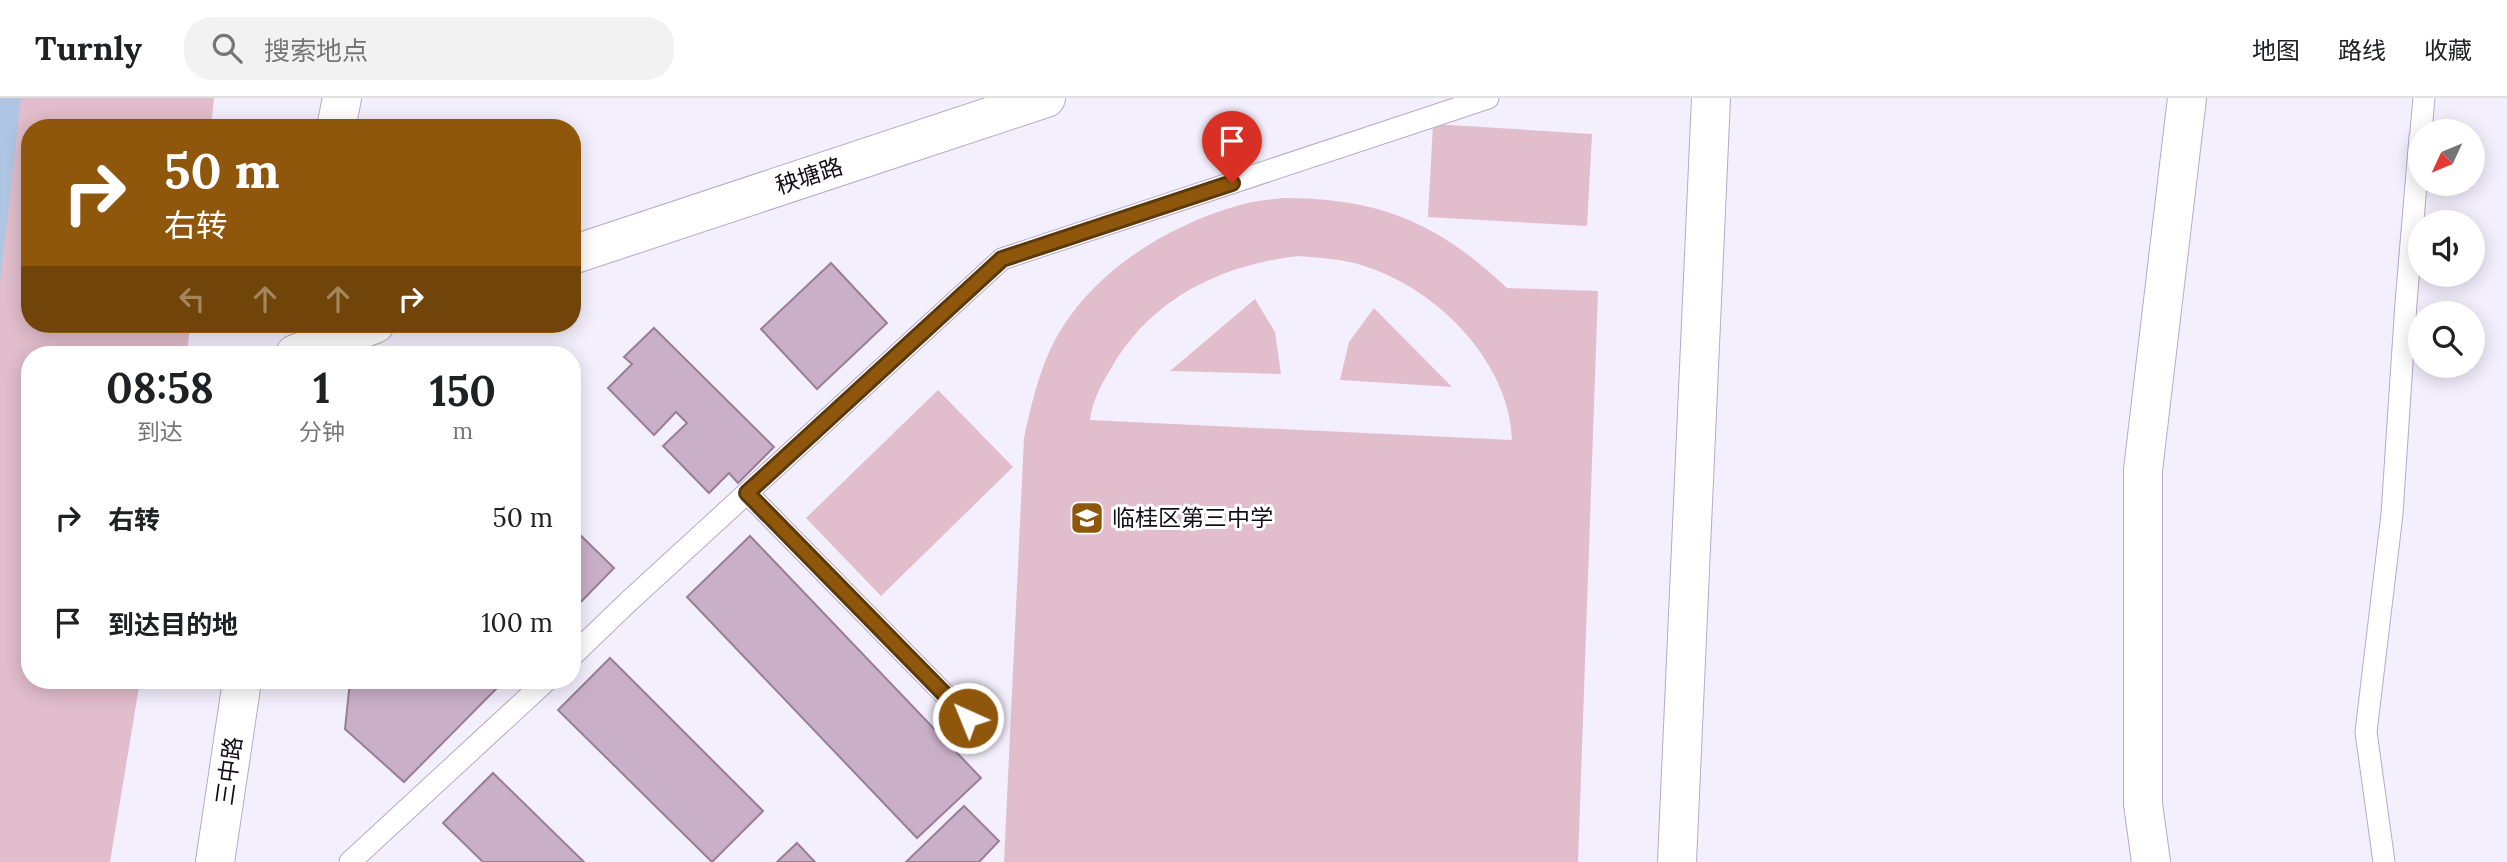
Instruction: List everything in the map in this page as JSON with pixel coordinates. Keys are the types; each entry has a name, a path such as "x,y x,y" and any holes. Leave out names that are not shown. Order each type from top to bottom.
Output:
{"main road":[{"path":"338,119 342,98"},
{"name":"秧塘路","path":"581,252 1046,98"},
{"path":"1678,862 1712,98"},
{"path":"2151,862 2143,804 2143,470 2187,98"},
{"path":"297,344 340,333"},
{"name":"三中路","path":"215,862 241,689"}],"lane":[{"path":"581,648 1002,259 1488,98"},
{"path":"2422,119 2424,98"},
{"path":"2384,862 2365,732 2392,514 2415,196"},
{"path":"747,493 968,718"},
{"path":"350,862 538,689"}],"shaded area":[{"path":"0,98 214,98 212,119 21,119 21,333 189,333 188,346 21,346 21,689 139,689 110,862 0,862"},
{"path":"1433,124 1592,134 1587,226 1428,217"},
{"path":"1282,198 1348,203 1405,218 1456,246 1507,288 1598,291 1578,862 1004,862 1024,438 1035,391 1047,357 1067,320 1086,297 1131,256 1184,226 1212,214 1245,204","holes":["1298,256 1367,267 1394,278 1444,312 1484,357 1508,411 1512,440 1090,420 1100,388 1126,345 1166,305 1215,277 1241,268"]},
{"path":"1255,299 1275,332 1281,374 1170,371"},
{"path":"1374,308 1452,387 1340,380 1349,342"},
{"path":"938,390 1013,467 881,596 806,518"}],"water":[{"path":"0,98 21,98 0,283"}],"building":[{"path":"831,263 887,323 817,389 761,329"},
{"path":"654,328 774,447 738,483 729,473 709,493 663,446 687,423 676,412 654,435 608,388 632,364 624,357"},
{"path":"581,536 614,568 581,602"},
{"path":"750,536 981,778 917,838 687,597"},
{"path":"610,658 763,811 712,862 558,710"},
{"path":"349,689 496,689 404,782 345,729"},
{"path":"493,773 584,862 483,862 443,823"},
{"path":"964,806 999,841 979,862 906,862"},
{"path":"797,843 815,862 777,862"}],"place":[{"name":"临桂区第三中学","path":"1087,518"}],"route":[{"path":"968,718 747,493 1002,259 1232,183"}]}
